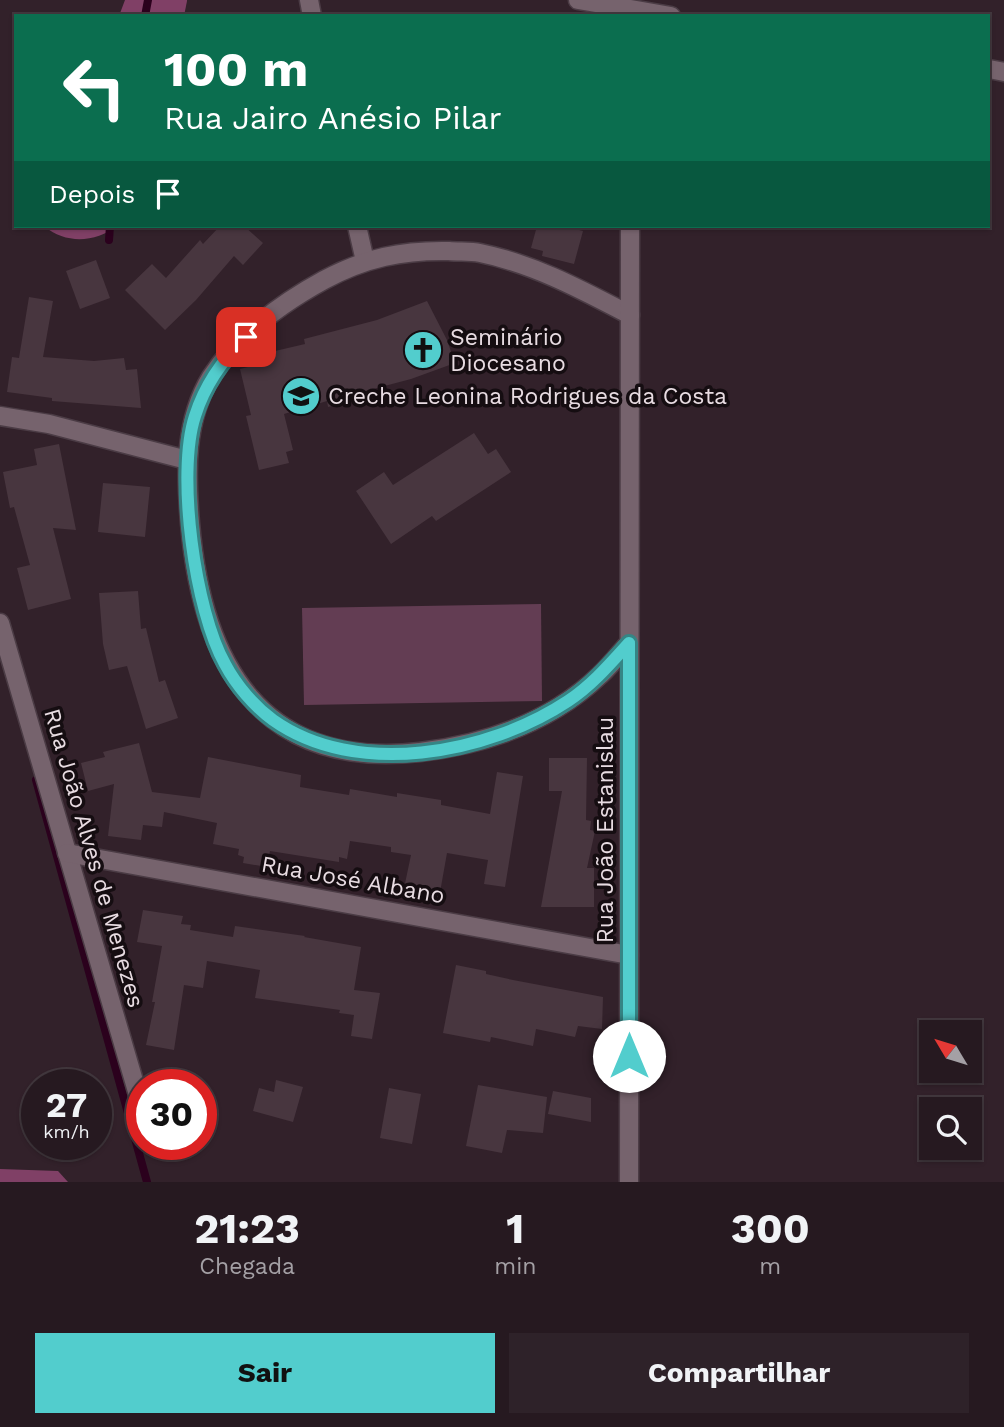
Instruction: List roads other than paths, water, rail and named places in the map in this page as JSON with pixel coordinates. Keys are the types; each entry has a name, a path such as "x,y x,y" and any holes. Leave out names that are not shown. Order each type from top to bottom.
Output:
{"street":[{"path":"578,0 661,14"},
{"path":"357,228 365,261"},
{"name":"Rua João Estanislau","path":"629,1182 630,228"},
{"path":"629,643 601,675 570,699 544,716 500,735 455,747 398,754 344,751 306,740 272,720 249,699 225,664 212,634 191,542 187,460 194,417 210,379 232,350 292,297 365,261 417,250 478,253 528,267 579,288 630,315"},
{"path":"0,416 49,424 187,460"},
{"name":"Rua João Alves de Menezes","path":"0,624 130,1069"},
{"name":"Rua José Albano","path":"67,853 629,955"}],"waterway":[{"path":"145,14 148,0"},
{"path":"109,240 110,228"},
{"path":"36,780 147,1182"}],"place":[{"name":"Seminário Diocesano","path":"423,350"},
{"name":"Creche Leonina Rodrigues da Costa","path":"301,396"}]}
